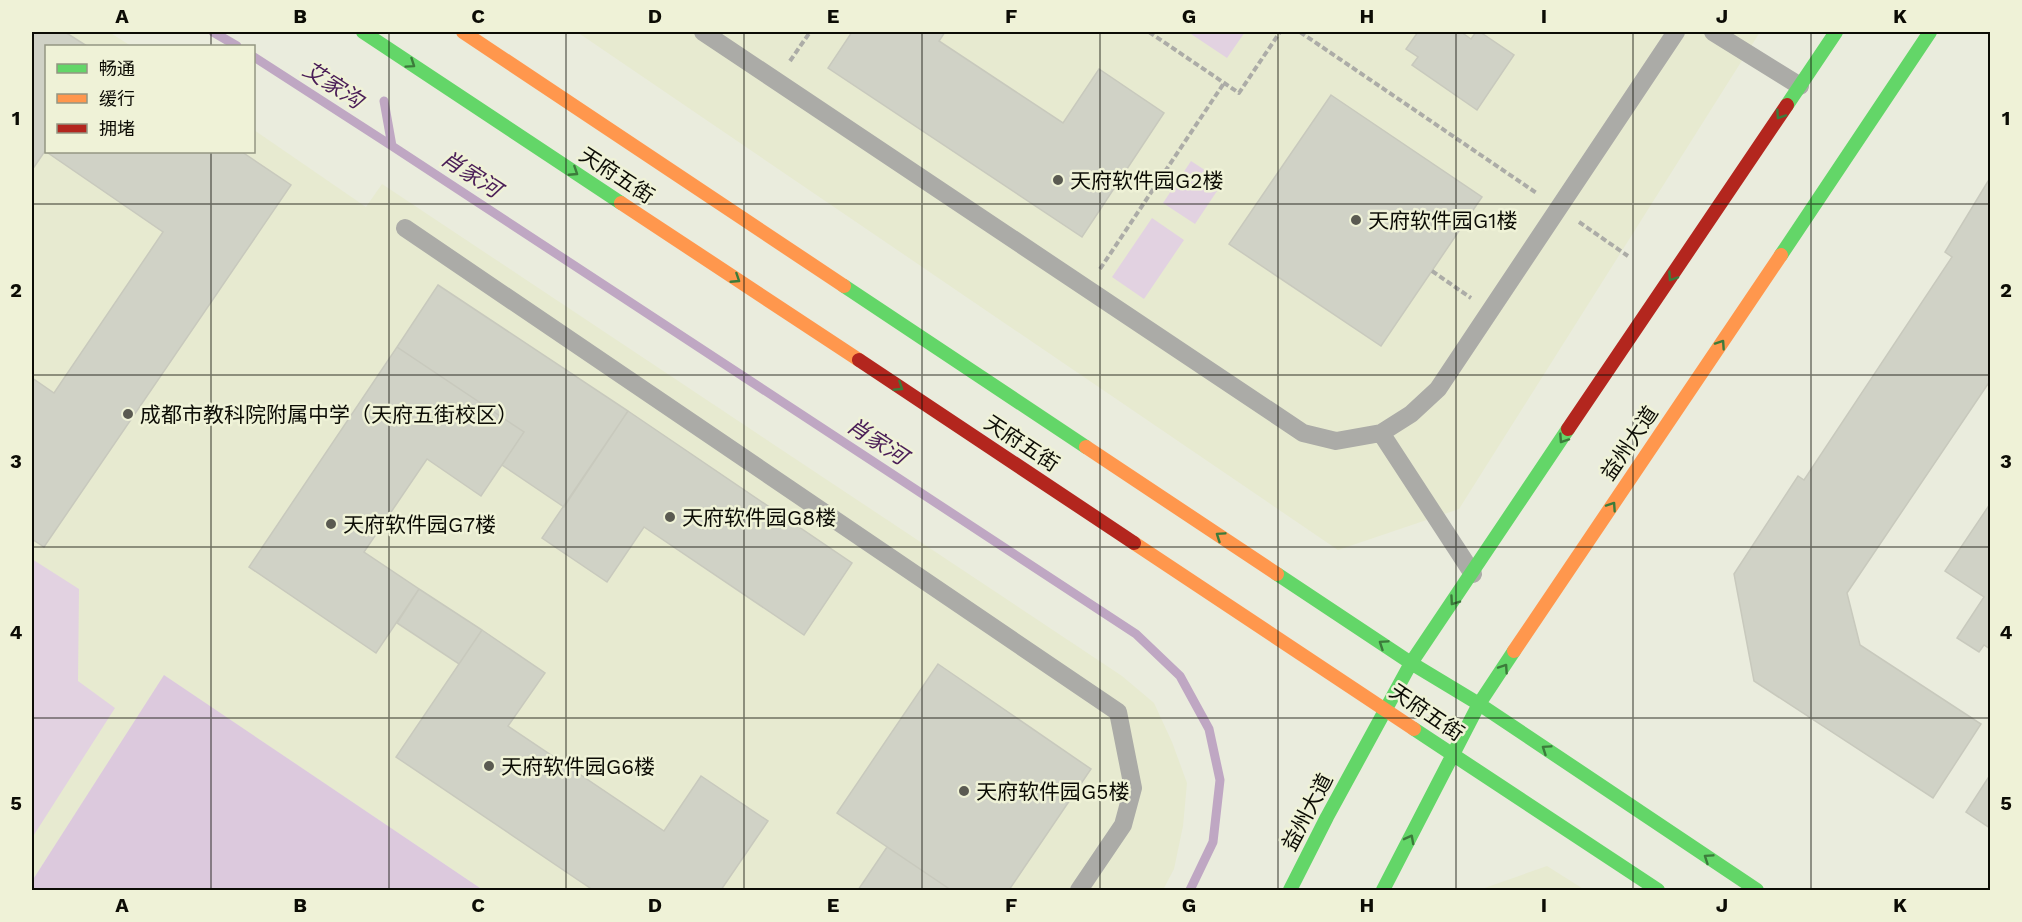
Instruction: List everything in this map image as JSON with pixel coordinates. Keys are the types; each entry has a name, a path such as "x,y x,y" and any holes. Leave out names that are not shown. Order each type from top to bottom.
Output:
{"street":[{"name":"天府五街","path":"363,32 1658,891"},
{"name":"天府五街","path":"463,32 1411,663 1479,704 1757,891"},
{"name":"益州大道","path":"1290,891 1411,663 1836,32"},
{"name":"益州大道","path":"1383,891 1479,704 1930,32"}],"lane":[{"path":"703,32 1303,433 1336,441 1381,433 1411,414 1438,389 1676,32"},
{"path":"1713,32 1800,86"},
{"path":"405,228 1118,712 1133,788 1123,825 1079,891"},
{"path":"1381,433 1473,574"}],"path":[{"path":"776,81 810,32"},
{"path":"1149,32 1239,93 1280,32"},
{"path":"1300,32 1628,256"},
{"path":"1087,289 1224,83"},
{"path":"1432,271 1490,311"}],"shaded area":[{"path":"32,32 109,32 129,45 45,45 45,153 255,153 255,131 366,207 382,184 1122,676 1154,703 1187,783 1183,826 1174,869 1163,890 483,890 165,676 32,881"},
{"path":"577,32 1760,32 1459,509 1338,550"},
{"path":"1188,32 1245,32 1227,58"},
{"path":"1191,161 1223,182 1195,224 1163,203"},
{"path":"1152,218 1184,240 1144,299 1112,277"},
{"path":"32,559 79,589 78,681 115,708 32,838"},
{"path":"164,675 483,890 32,890 32,881"},
{"path":"1547,866 1585,890 1479,890"}],"building":[{"path":"32,32 65,32 85,45 45,45 45,151 32,170"},
{"name":"天府软件园G2楼","path":"852,32 945,32 939,41 1063,123 1099,69 1164,113 1082,237 828,68"},
{"path":"1418,32 1461,32 1471,39 1476,32 1480,32 1514,55 1477,110 1412,65 1418,57 1406,49"},
{"name":"天府软件园G1楼","path":"1331,95 1482,197 1381,346 1229,244"},
{"path":"47,153 243,153 291,185 44,547 32,539 32,378 54,393 163,232"},
{"path":"1990,178 1990,381 1847,593 1860,645 1981,724 1933,798 1754,681 1734,574 1798,476 1804,480 1952,257 1945,252"},
{"path":"438,285 628,411 564,507 502,465 524,432 397,347"},
{"name":"天府软件园G7楼","path":"397,347 524,432 481,496 427,459 364,552 419,589 376,653 249,567"},
{"name":"天府软件园G8楼","path":"628,411 852,563 804,635 644,527 607,582 542,538"},
{"path":"1990,504 1990,649 1984,645 1979,652 1957,638 1984,597 1945,571"},
{"path":"419,589 482,630 459,664 397,623"},
{"name":"天府软件园G6楼","path":"482,630 545,673 508,726 664,831 701,776 768,821 721,890 593,890 396,757"},
{"name":"天府软件园G5楼","path":"938,664 1091,769 1009,890 951,890 837,813"},
{"path":"1990,775 1990,828 1966,812"},
{"path":"887,847 951,890 858,890"}],"waterway":[{"name":"艾家沟","path":"213,32 235,45"},
{"name":"肖家河","path":"255,58 1136,634 1180,676 1209,729 1220,780 1213,842 1190,890"},
{"name":"肖家河","path":"384,101 392,146"}],"traffic: fast":[{"path":"363,32 621,203"},
{"path":"1787,105 1836,32"},
{"path":"1781,255 1930,32"},
{"path":"844,286 1086,447"},
{"path":"1290,890 1411,663 1568,429"},
{"path":"1277,574 1411,663 1479,704 1757,890"},
{"path":"1383,890 1479,704 1514,651"},
{"path":"1414,729 1658,890"}],"traffic: slow":[{"path":"463,32 844,286"},
{"path":"621,203 859,360"},
{"path":"1514,651 1781,255"},
{"path":"1086,447 1277,574"},
{"path":"1134,543 1414,729"}],"traffic: jam":[{"path":"1568,429 1787,105"},
{"path":"859,360 1134,543"}],"place":[{"name":"天府软件园G2楼","path":"1058,180"},
{"name":"天府软件园G1楼","path":"1356,220"},
{"name":"成都市教科院附属中学（天府五街校区）","path":"128,414"},
{"name":"天府软件园G8楼","path":"670,517"},
{"name":"天府软件园G7楼","path":"331,524"},
{"name":"天府软件园G6楼","path":"489,766"},
{"name":"天府软件园G5楼","path":"964,791"}]}
